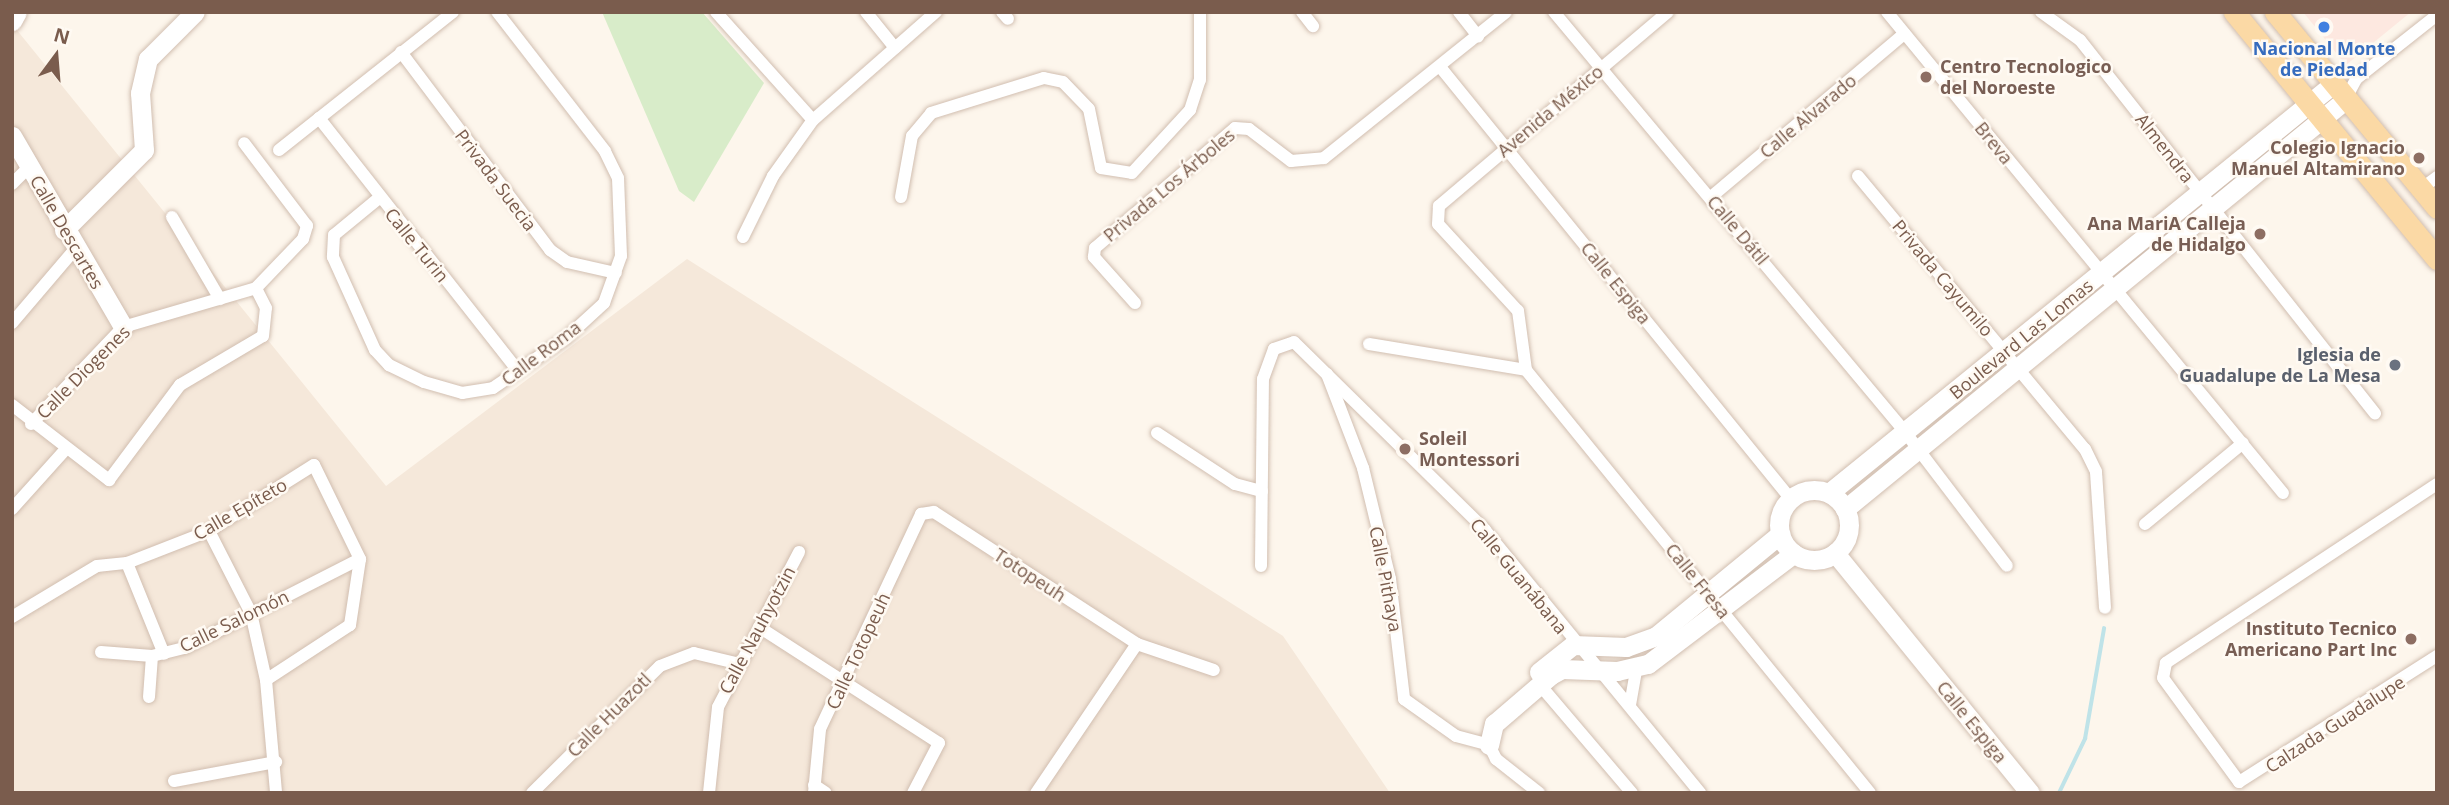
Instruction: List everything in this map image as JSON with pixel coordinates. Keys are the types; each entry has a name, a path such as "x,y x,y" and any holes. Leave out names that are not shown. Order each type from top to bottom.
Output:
{"main road":[{"path":"12,21 17,12"},
{"path":"64,230 144,149 140,93 148,59 195,12"},
{"path":"2234,12 2437,259"},
{"path":"2276,12 2339,93 2429,183 2437,208"},
{"path":"2317,113 2339,93"},
{"name":"Boulevard Las Lomas","path":"1845,509 2018,368 2107,281 2202,195 2317,113"},
{"name":"Boulevard Las Lomas","path":"1829,493 2004,351 2216,211 2317,113"},
{"name":"Calle Descartes","path":"12,136 64,230 123,327"},
{"path":"1517,704 1529,682 1573,645 1642,644 1780,534 1790,498 1816,490 1829,493 1845,509 1847,533 1835,553 1807,559 1794,554 1780,534"},
{"name":"Calle Espiga","path":"1835,553 2030,793"},
{"path":"1489,745 1494,724 1562,669 1636,670 1723,612 1794,554"}],"street":[{"path":"279,150 453,12"},
{"name":"Calle Roma","path":"379,198 332,243 375,350 401,371 462,393 494,388 604,303 616,273 623,230 618,178 605,151 497,12"},
{"path":"716,12 813,120"},
{"path":"866,12 895,48"},
{"path":"743,237 773,176 813,120 936,12"},
{"path":"901,197 912,136 931,113 1044,78 1063,82 1089,108 1101,168 1132,173 1190,110 1200,80 1200,12"},
{"path":"1302,12 1313,26"},
{"path":"1459,12 1478,36"},
{"name":"Privada Los Árboles","path":"1135,303 1094,257 1095,247 1235,128 1249,129 1291,161 1324,158 1441,68 1506,12"},
{"name":"Calle Dátil","path":"1554,12 1905,432 2007,566"},
{"name":"Avenida México","path":"1526,370 1518,311 1438,224 1436,214 1507,147 1668,12"},
{"name":"Breva","path":"1887,12 2283,493"},
{"name":"Almendra","path":"2041,12 2080,40 2375,413"},
{"path":"2339,93 2437,15"},
{"name":"Calle Alvarado","path":"1711,197 1904,34"},
{"name":"Privada Suecia","path":"401,52 551,250 567,262 616,273"},
{"name":"Calle Espiga","path":"1441,68 1790,498"},
{"path":"2339,93 2357,79"},
{"name":"Calle Turin","path":"319,118 379,198 518,371"},
{"path":"12,405 64,451 109,480 180,385 263,337 266,308 256,288 303,239 307,226 244,143"},
{"path":"12,184 30,166"},
{"name":"Privada Cayumilo","path":"1858,176 2085,449 2096,472 2105,608"},
{"path":"172,217 220,299"},
{"path":"12,323 76,248"},
{"name":"Calle Diogenes","path":"32,424 123,327 256,288"},
{"name":"Calle Guanábana","path":"1261,566 1268,362 1283,342 1294,342 1325,367 1485,530 1573,645 1630,705 1700,793"},
{"path":"1369,344 1526,370"},
{"name":"Calle Pithaya","path":"1325,367 1363,468 1390,579 1401,691 1456,736 1489,745"},
{"name":"Calle Fresa","path":"1526,370 1870,793"},
{"path":"1157,433 1236,484 1262,491"},
{"path":"2145,524 2243,443"},
{"path":"12,509 64,451"},
{"name":"Calle Epíteto","path":"13,618 97,566 127,563 209,531 314,465 360,559"},
{"name":"Calzada Guadalupe","path":"2437,484 2163,671 2231,779 2239,782 2437,656"},
{"name":"Totopeuh","path":"921,514 934,512 1137,644 1214,670"},
{"name":"Calle Totopeuh","path":"814,789 820,729 846,683 921,514"},
{"path":"209,531 251,613 267,680 276,762 276,793"},
{"name":"Calle Nauhyotzin","path":"709,793 715,715 736,663 759,627 799,551"},
{"path":"267,680 350,625 360,559"},
{"name":"Calle Salomón","path":"101,652 158,655 360,559"},
{"path":"127,563 158,655 149,696"},
{"path":"759,627 940,746 913,793"},
{"path":"1036,793 1137,644"},
{"name":"Calle Huazotl","path":"532,793 660,666 694,653 736,663"},
{"path":"1630,705 1636,670"},
{"path":"1540,685 1632,793"},
{"path":"1489,745 1496,759 1539,793"},
{"path":"174,781 276,762"},
{"path":"814,789 826,793"}],"shaded area":[{"path":"2303,12 2411,12 2346,65"},
{"path":"12,24 386,486 687,259 1283,636 1390,793 12,793"}],"green space":[{"path":"602,12 702,12 764,83 694,202 679,191"}],"waterway":[{"path":"2059,793 2085,739 2104,629"}],"place":[{"name":"Nacional Monte de Piedad","path":"2324,27"},
{"name":"Centro Tecnologico del Noroeste","path":"1926,77"},
{"name":"Colegio Ignacio Manuel Altamirano","path":"2419,158"},
{"name":"Ana MariA Calleja de Hidalgo","path":"2260,234"},
{"name":"Iglesia de Guadalupe de La Mesa","path":"2395,365"},
{"name":"Soleil Montessori","path":"1405,449"},
{"name":"Instituto Tecnico Americano Part Inc","path":"2411,639"}]}
